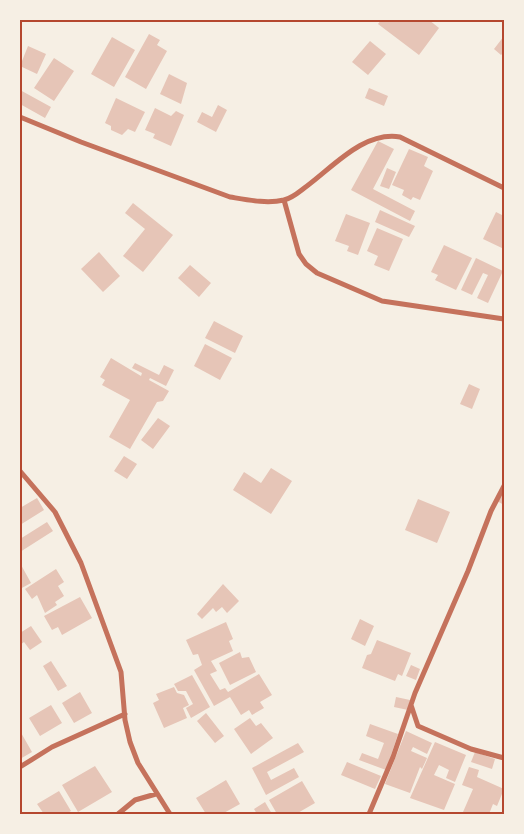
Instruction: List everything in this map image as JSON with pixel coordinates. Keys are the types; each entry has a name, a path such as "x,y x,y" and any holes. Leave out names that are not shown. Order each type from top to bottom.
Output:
{"street":[{"path":"20,117 81,142 230,197 266,202 284,200 294,196 366,141 391,136 400,138 504,188"},
{"path":"284,200 299,254 306,264 317,273 382,301 504,319"},
{"path":"20,471 55,512 81,563 121,672 124,714 130,742 135,756 156,794 170,814"},
{"path":"369,814 393,757 411,704 468,572 491,511 504,486"},
{"path":"411,704 418,726 471,750 504,758"},
{"path":"20,767 52,747 124,714"},
{"path":"118,814 135,800 156,794"}],"building":[{"path":"381,20 429,20 439,28 419,55 378,24"},
{"path":"149,34 160,40 157,45 167,51 146,89 125,77"},
{"path":"504,36 504,52 501,55 494,49"},
{"path":"112,37 135,50 114,87 91,74"},
{"path":"370,41 386,54 368,75 352,62"},
{"path":"28,46 46,54 37,74 20,66"},
{"path":"54,58 74,71 54,101 34,88"},
{"path":"169,74 187,83 181,104 160,94"},
{"path":"369,88 388,96 384,106 365,98"},
{"path":"20,90 51,107 45,118 20,104"},
{"path":"116,98 145,112 135,132 128,129 122,135 111,130 111,126 105,123"},
{"path":"218,105 227,110 216,132 197,122 202,112 212,117"},
{"path":"155,108 171,116 176,111 184,115 171,146 153,138 155,134 145,130"},
{"path":"378,141 394,149 373,189 415,211 410,221 351,190"},
{"path":"409,149 428,157 424,166 433,171 420,200 413,197 411,200 402,195 404,190 392,185"},
{"path":"387,168 396,172 389,189 380,186"},
{"path":"133,203 173,235 143,272 123,256 145,229 125,213"},
{"path":"380,210 415,226 409,237 375,222"},
{"path":"496,212 504,216 504,249 483,239"},
{"path":"346,214 370,223 358,255 347,251 349,246 335,241"},
{"path":"377,228 403,239 389,271 374,265 378,256 367,251"},
{"path":"444,245 472,258 456,290 435,280 438,275 431,272"},
{"path":"99,252 120,276 103,292 81,269"},
{"path":"476,258 503,271 488,303 477,298 488,275 483,273 472,295 461,290"},
{"path":"190,265 211,283 199,297 178,278"},
{"path":"214,321 243,336 235,353 205,338"},
{"path":"205,344 232,358 220,380 194,366"},
{"path":"111,358 141,376 142,373 132,368 135,363 159,375 164,365 174,370 166,386 150,378 149,380 169,391 163,401 157,402 130,449 109,437 130,400 102,385 105,380 100,377"},
{"path":"469,384 480,389 472,409 460,404"},
{"path":"158,418 170,426 153,449 141,440"},
{"path":"124,456 137,464 127,479 114,471"},
{"path":"271,468 292,481 271,514 233,490 244,472 261,483"},
{"path":"504,489 504,505 497,501"},
{"path":"37,498 44,510 20,525 20,508"},
{"path":"418,499 450,512 437,543 405,530"},
{"path":"47,522 53,531 20,552 20,539"},
{"path":"20,563 31,583 20,589"},
{"path":"56,569 64,582 58,586 64,596 55,602 57,605 45,613 37,595 32,599 25,589"},
{"path":"223,584 239,601 227,613 222,607 216,612 213,608 202,619 197,614"},
{"path":"80,597 92,618 62,635 58,627 52,630 44,616"},
{"path":"360,619 374,626 365,646 351,639"},
{"path":"226,622 233,639 229,641 233,651 211,661 217,671 210,674 220,690 225,688 228,692 259,674 272,695 260,702 264,708 252,715 249,710 241,715 230,697 214,706 194,670 202,665 198,654 193,655 186,640"},
{"path":"31,626 42,642 30,650 24,642 20,645 20,633"},
{"path":"377,640 411,653 402,676 398,674 395,681 362,668 367,655 371,654"},
{"path":"240,652 242,658 249,657 256,672 230,685 219,663"},
{"path":"51,661 67,686 58,691 43,666"},
{"path":"411,665 420,669 416,680 406,676"},
{"path":"192,675 210,707 191,718 186,708 193,704 186,691 178,691 174,684"},
{"path":"174,687 177,693 184,695 189,705 183,708 187,718 164,728 153,703 159,700 156,694"},
{"path":"80,692 92,713 74,723 62,703"},
{"path":"396,697 410,700 408,710 394,707"},
{"path":"51,705 62,723 40,736 29,718"},
{"path":"206,713 224,736 215,743 197,721"},
{"path":"250,718 256,726 261,723 273,738 251,754 234,729"},
{"path":"370,724 398,734 386,770 359,760 362,753 378,759 384,743 366,736"},
{"path":"20,731 32,752 20,759"},
{"path":"406,731 432,743 427,754 413,747 411,751 427,758 422,769 420,767 410,793 385,784"},
{"path":"435,742 466,755 455,782 446,778 449,770 439,765 434,775 455,784 444,810 410,798"},
{"path":"298,743 304,752 267,772 271,780 294,768 299,777 266,795 252,768"},
{"path":"475,752 495,759 492,769 471,762"},
{"path":"347,762 381,776 375,789 341,775"},
{"path":"95,766 112,792 78,812 62,785"},
{"path":"469,767 479,770 477,777 504,789 497,806 493,804 489,814 463,812 473,789 462,785"},
{"path":"226,780 240,804 222,814 206,814 196,798"},
{"path":"302,781 315,803 296,814 277,814 269,800"},
{"path":"59,791 71,811 66,814 44,814 37,804"},
{"path":"265,802 272,814 257,814 254,809"}]}
